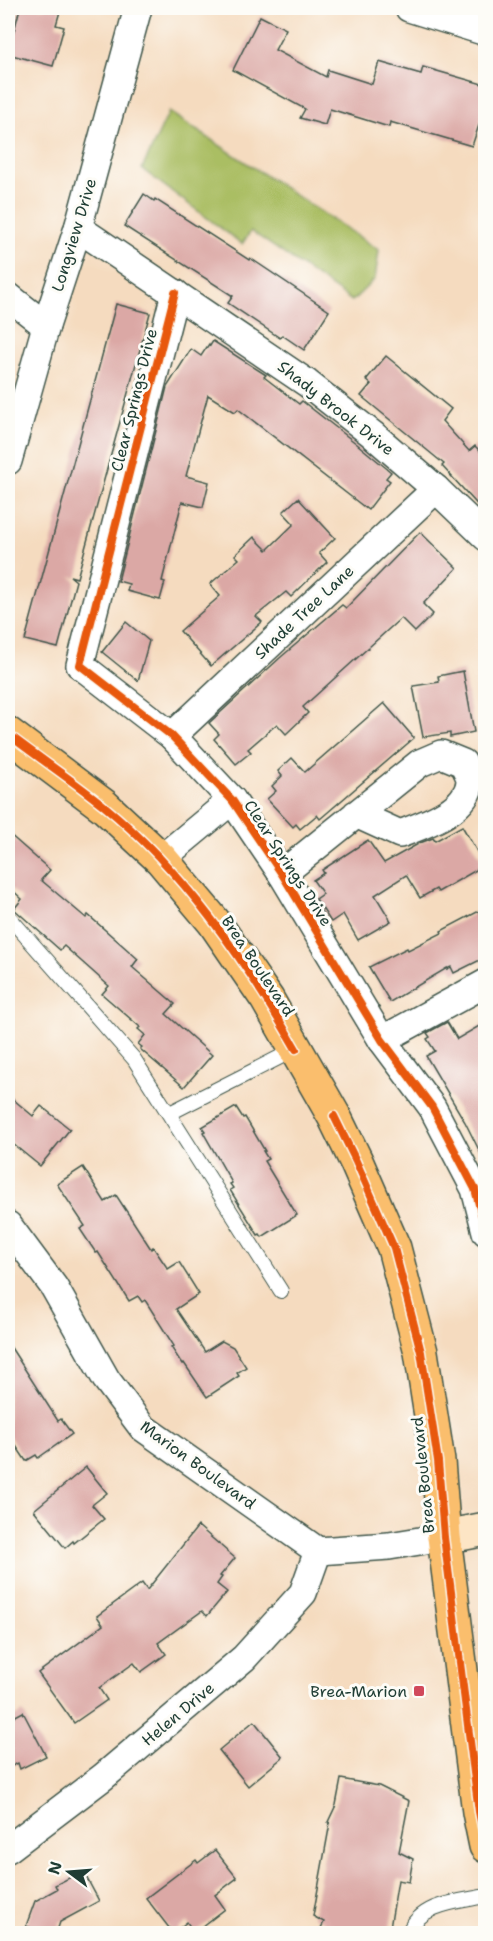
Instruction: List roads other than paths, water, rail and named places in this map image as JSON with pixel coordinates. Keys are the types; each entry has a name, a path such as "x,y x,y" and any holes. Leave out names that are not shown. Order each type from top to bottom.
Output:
{"main road":[{"name":"Brea Boulevard","path":"8,734 104,806 161,859 214,922 267,999 357,1161 394,1248 421,1352 438,1461 444,1537 479,1812 486,1846"}],"street":[{"name":"Longview Drive","path":"8,461 46,326 78,228 138,8"},
{"path":"409,8 486,32"},
{"name":"Shady Brook Drive","path":"78,228 307,383 372,434 436,489 486,537"},
{"name":"Clear Springs Drive","path":"175,292 80,664 171,736 232,800 282,874 382,1040 432,1107 480,1187 486,1232"},
{"path":"8,296 46,326"},
{"name":"Shade Tree Lane","path":"171,736 436,489"},
{"path":"161,859 232,800"},
{"path":"282,874 356,814"},
{"path":"382,1040 486,983"},
{"name":"Marion Boulevard","path":"8,1225 54,1287 106,1379 142,1427 318,1551"},
{"path":"318,1551 389,1546 486,1529"},
{"name":"Helen Drive","path":"8,1849 103,1777 244,1658 303,1593 318,1551"}],"lane":[{"path":"8,916 134,1059 281,1291"},
{"path":"170,1113 296,1049"},
{"path":"408,1934 413,1921 423,1912 486,1896"}],"place":[{"name":"Brea-Marion","path":"419,1691"}]}
